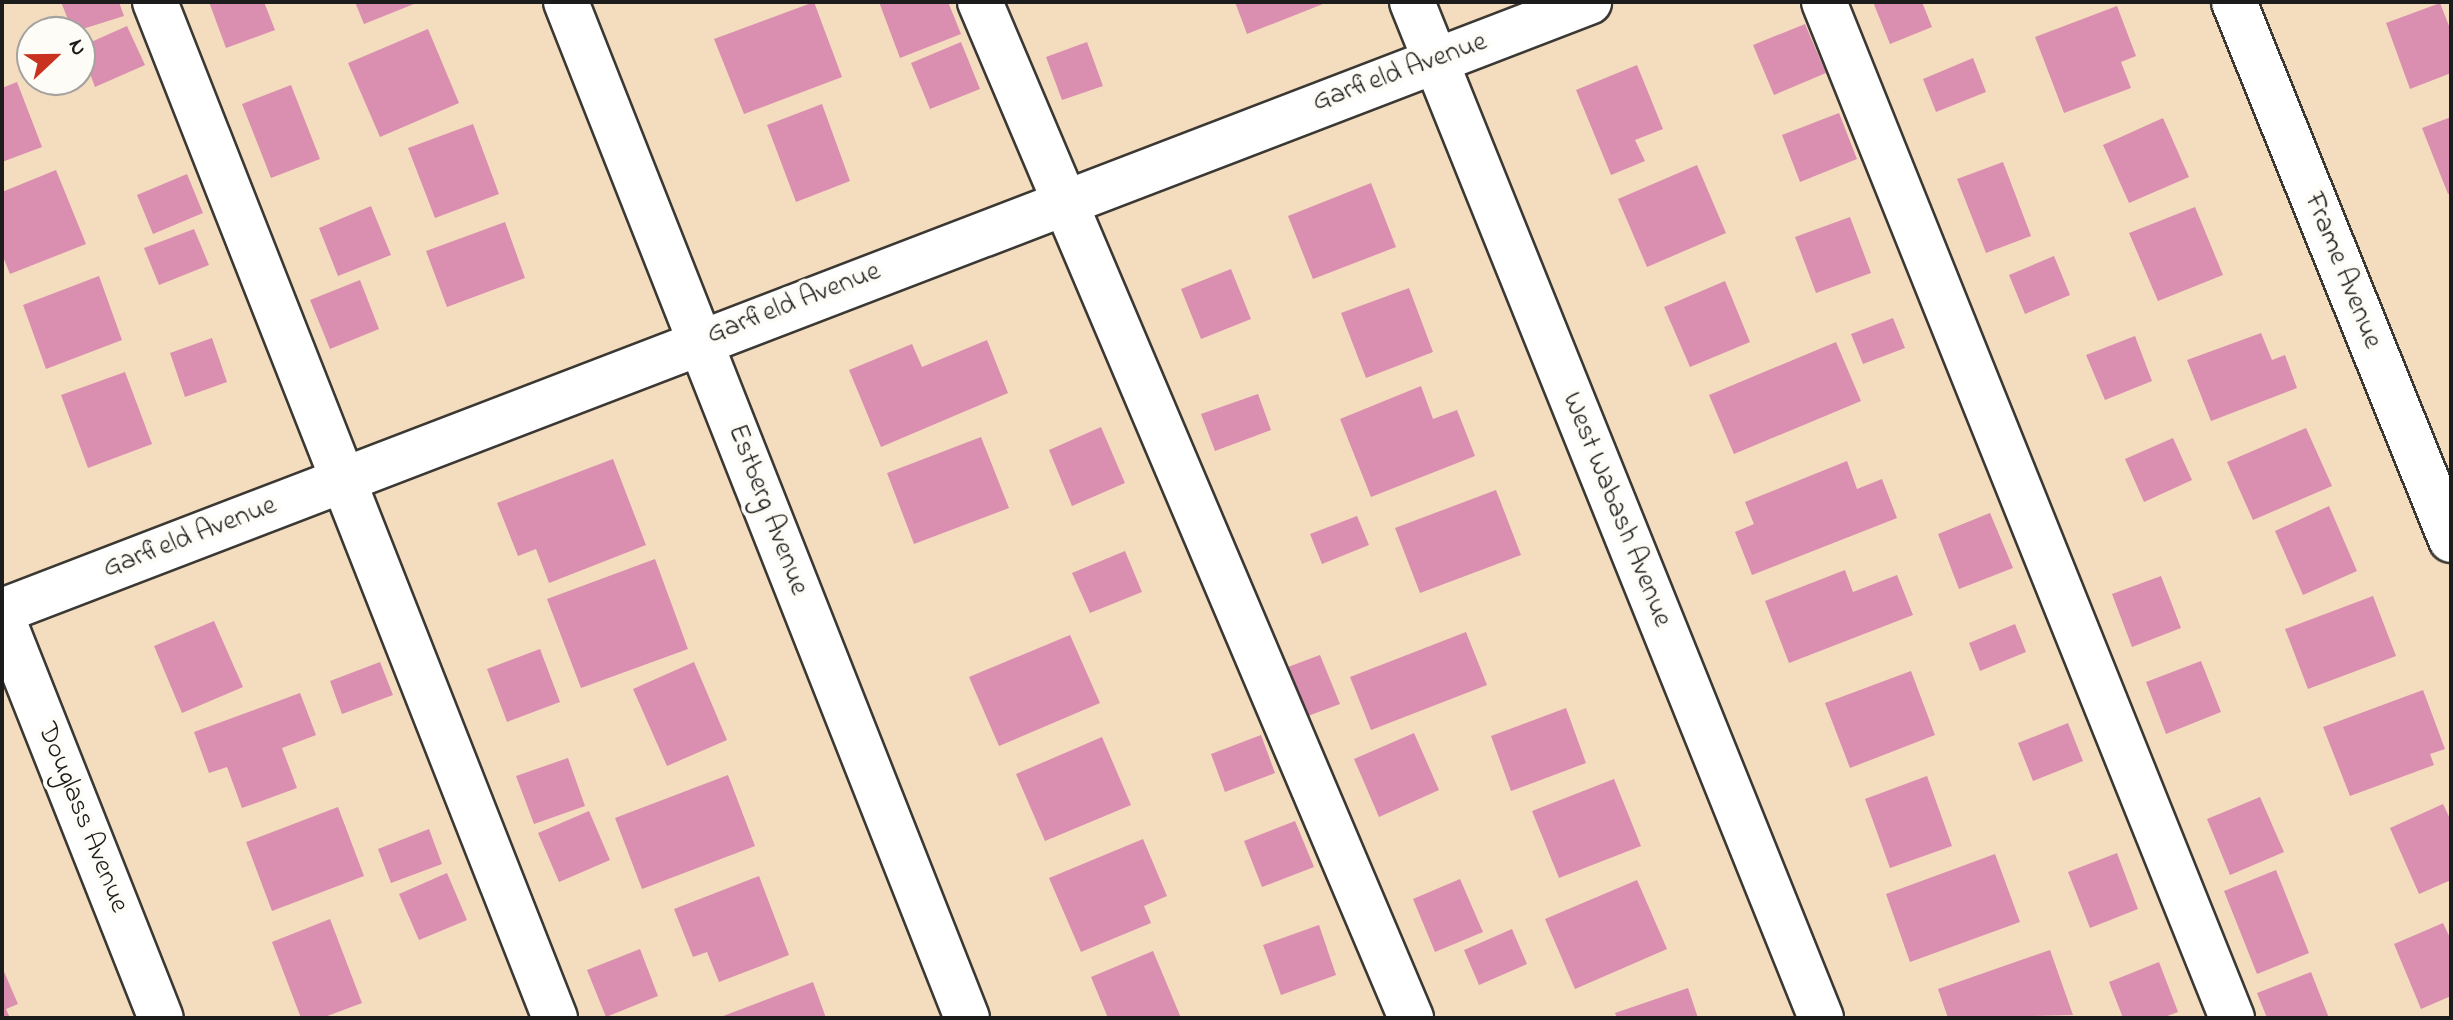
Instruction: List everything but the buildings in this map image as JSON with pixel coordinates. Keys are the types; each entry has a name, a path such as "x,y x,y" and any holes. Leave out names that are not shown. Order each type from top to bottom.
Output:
{"street":[{"path":"155,2 555,1018"},
{"name":"Estberg Avenue","path":"566,2 967,1018"},
{"path":"980,2 1411,1018"},
{"name":"West Wabash Avenue","path":"1412,2 1821,1018"},
{"name":"Garfield Avenue","path":"2,611 700,339 1589,2"},
{"path":"1824,2 2232,1018"},
{"name":"Frame Avenue","path":"2234,2 2451,540"},
{"name":"Douglass Avenue","path":"2,617 161,1018"}]}
